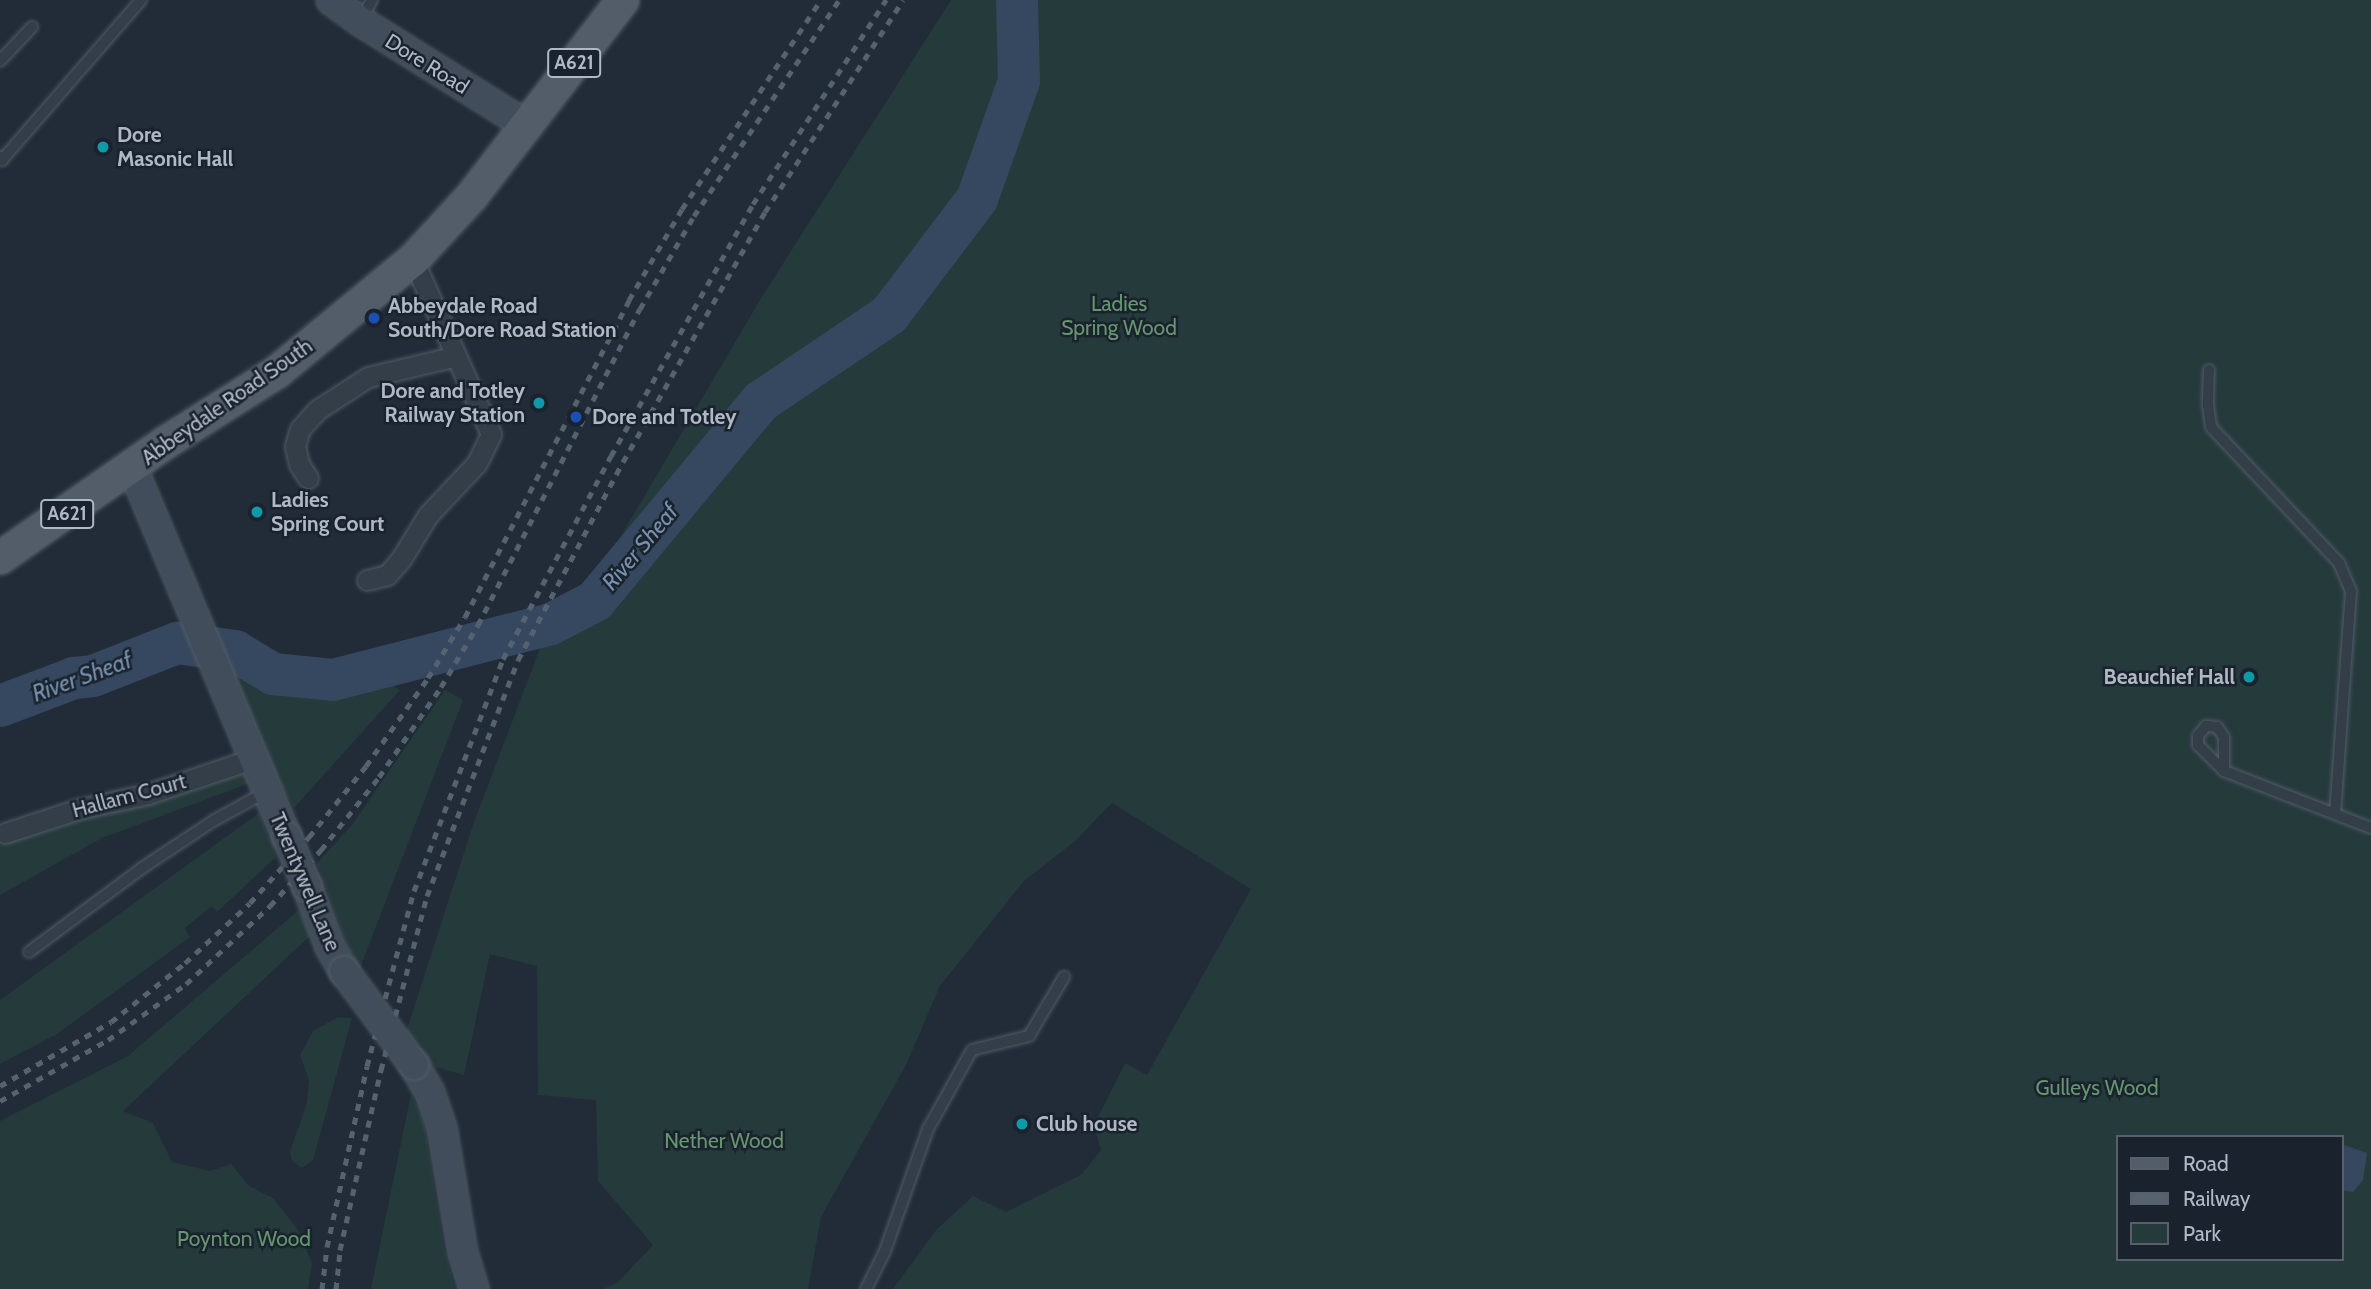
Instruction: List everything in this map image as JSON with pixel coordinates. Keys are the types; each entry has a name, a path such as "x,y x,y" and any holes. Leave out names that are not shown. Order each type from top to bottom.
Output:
{"main road":[{"name":"Abbeydale Road South","path":"0,558 277,372 413,260 472,196 623,0"}],"street":[{"name":"Dore Road","path":"331,0 366,11 526,125"},
{"path":"367,580 387,575 401,559 428,515 477,463 491,434 413,260"},
{"path":"308,478 297,457 297,436 306,420 317,410 368,377 456,356"},
{"name":"Twentywell Lane","path":"132,467 252,759 287,837 330,947 344,971 414,1065 430,1093 442,1128 463,1253 474,1289"},
{"name":"Hallam Court","path":"5,833 79,809 148,794 252,759"}],"lane":[{"path":"0,157 2,160 141,0"},
{"path":"0,61 32,27"},
{"path":"2209,370 2208,405 2211,427 2339,563 2351,591 2335,812"},
{"path":"2224,771 2371,828"},
{"path":"29,952 49,941 142,868 214,821 266,792"},
{"path":"866,1289 885,1251 928,1129 972,1050 1029,1036 1064,977"}],"green space":[{"path":"951,0 2371,0 2371,1289 893,1289 936,1230 973,1196 1006,1212 1081,1175 1101,1150 1094,1125 1125,1063 1147,1075 1251,889 1112,803 1075,841 1023,882 940,986 906,1065 821,1217 808,1289 603,1289 617,1283 653,1245 598,1181 596,1100 538,1095 537,966 490,954 464,1075 433,1066 406,1032 474,822 542,643 602,568 763,295"},
{"path":"235,651 273,674 333,680 369,671 400,690 294,808 269,765 221,659"},
{"path":"445,690 463,700 360,968 346,943 317,863 352,825"},
{"path":"252,759 261,779 102,838 0,895 0,826"},
{"path":"259,813 276,857 217,912 212,906 185,928 190,937 57,1034 0,1064 0,1000"},
{"name":"Poynton Wood","path":"299,910 311,935 123,1111 153,1123 172,1162 210,1171 231,1164 249,1186 273,1198 298,1230 312,1263 308,1289 0,1289 0,1121 128,1056"},
{"path":"338,1017 352,1018 313,1160 302,1168 292,1161 290,1152 307,1103 309,1080 300,1055 313,1031"},
{"path":"411,1094 424,1124 444,1248 455,1289 371,1289"}],"water":[{"path":"2343,1145 2367,1153 2363,1180 2353,1192 2343,1190"}],"waterway":[{"name":"River Sheaf","path":"0,706 74,678 93,676 177,643 235,651 273,674 333,680 551,624 595,601 760,402 889,315 977,199 1019,81 1017,0"}],"railway":[{"path":"0,1086 111,1022 185,963 250,903 309,837 366,766 428,678 465,617 629,300 682,209 821,0"},
{"path":"0,1101 108,1040 186,984 270,906 321,850 379,777 441,687 478,625 640,309 694,216 839,0"},
{"path":"322,1289 327,1247 367,1066 414,891 503,659 611,456 753,204 886,0"},
{"path":"336,1289 340,1250 381,1070 427,896 518,660 623,462 765,212 903,0"}],"place":[{"name":"Dore Masonic Hall","path":"103,147"},
{"name":"Abbeydale Road South/Dore Road Station","path":"374,318"},
{"name":"Dore and Totley Railway Station","path":"539,403"},
{"name":"Dore and Totley","path":"576,417"},
{"name":"Ladies Spring Court","path":"257,512"},
{"name":"Beauchief Hall","path":"2249,677"},
{"name":"Club house","path":"1022,1124"}],"park label":[{"name":"Ladies Spring Wood","path":"1119,316"},
{"name":"Gulleys Wood","path":"2097,1088"},
{"name":"Nether Wood","path":"724,1141"}]}
